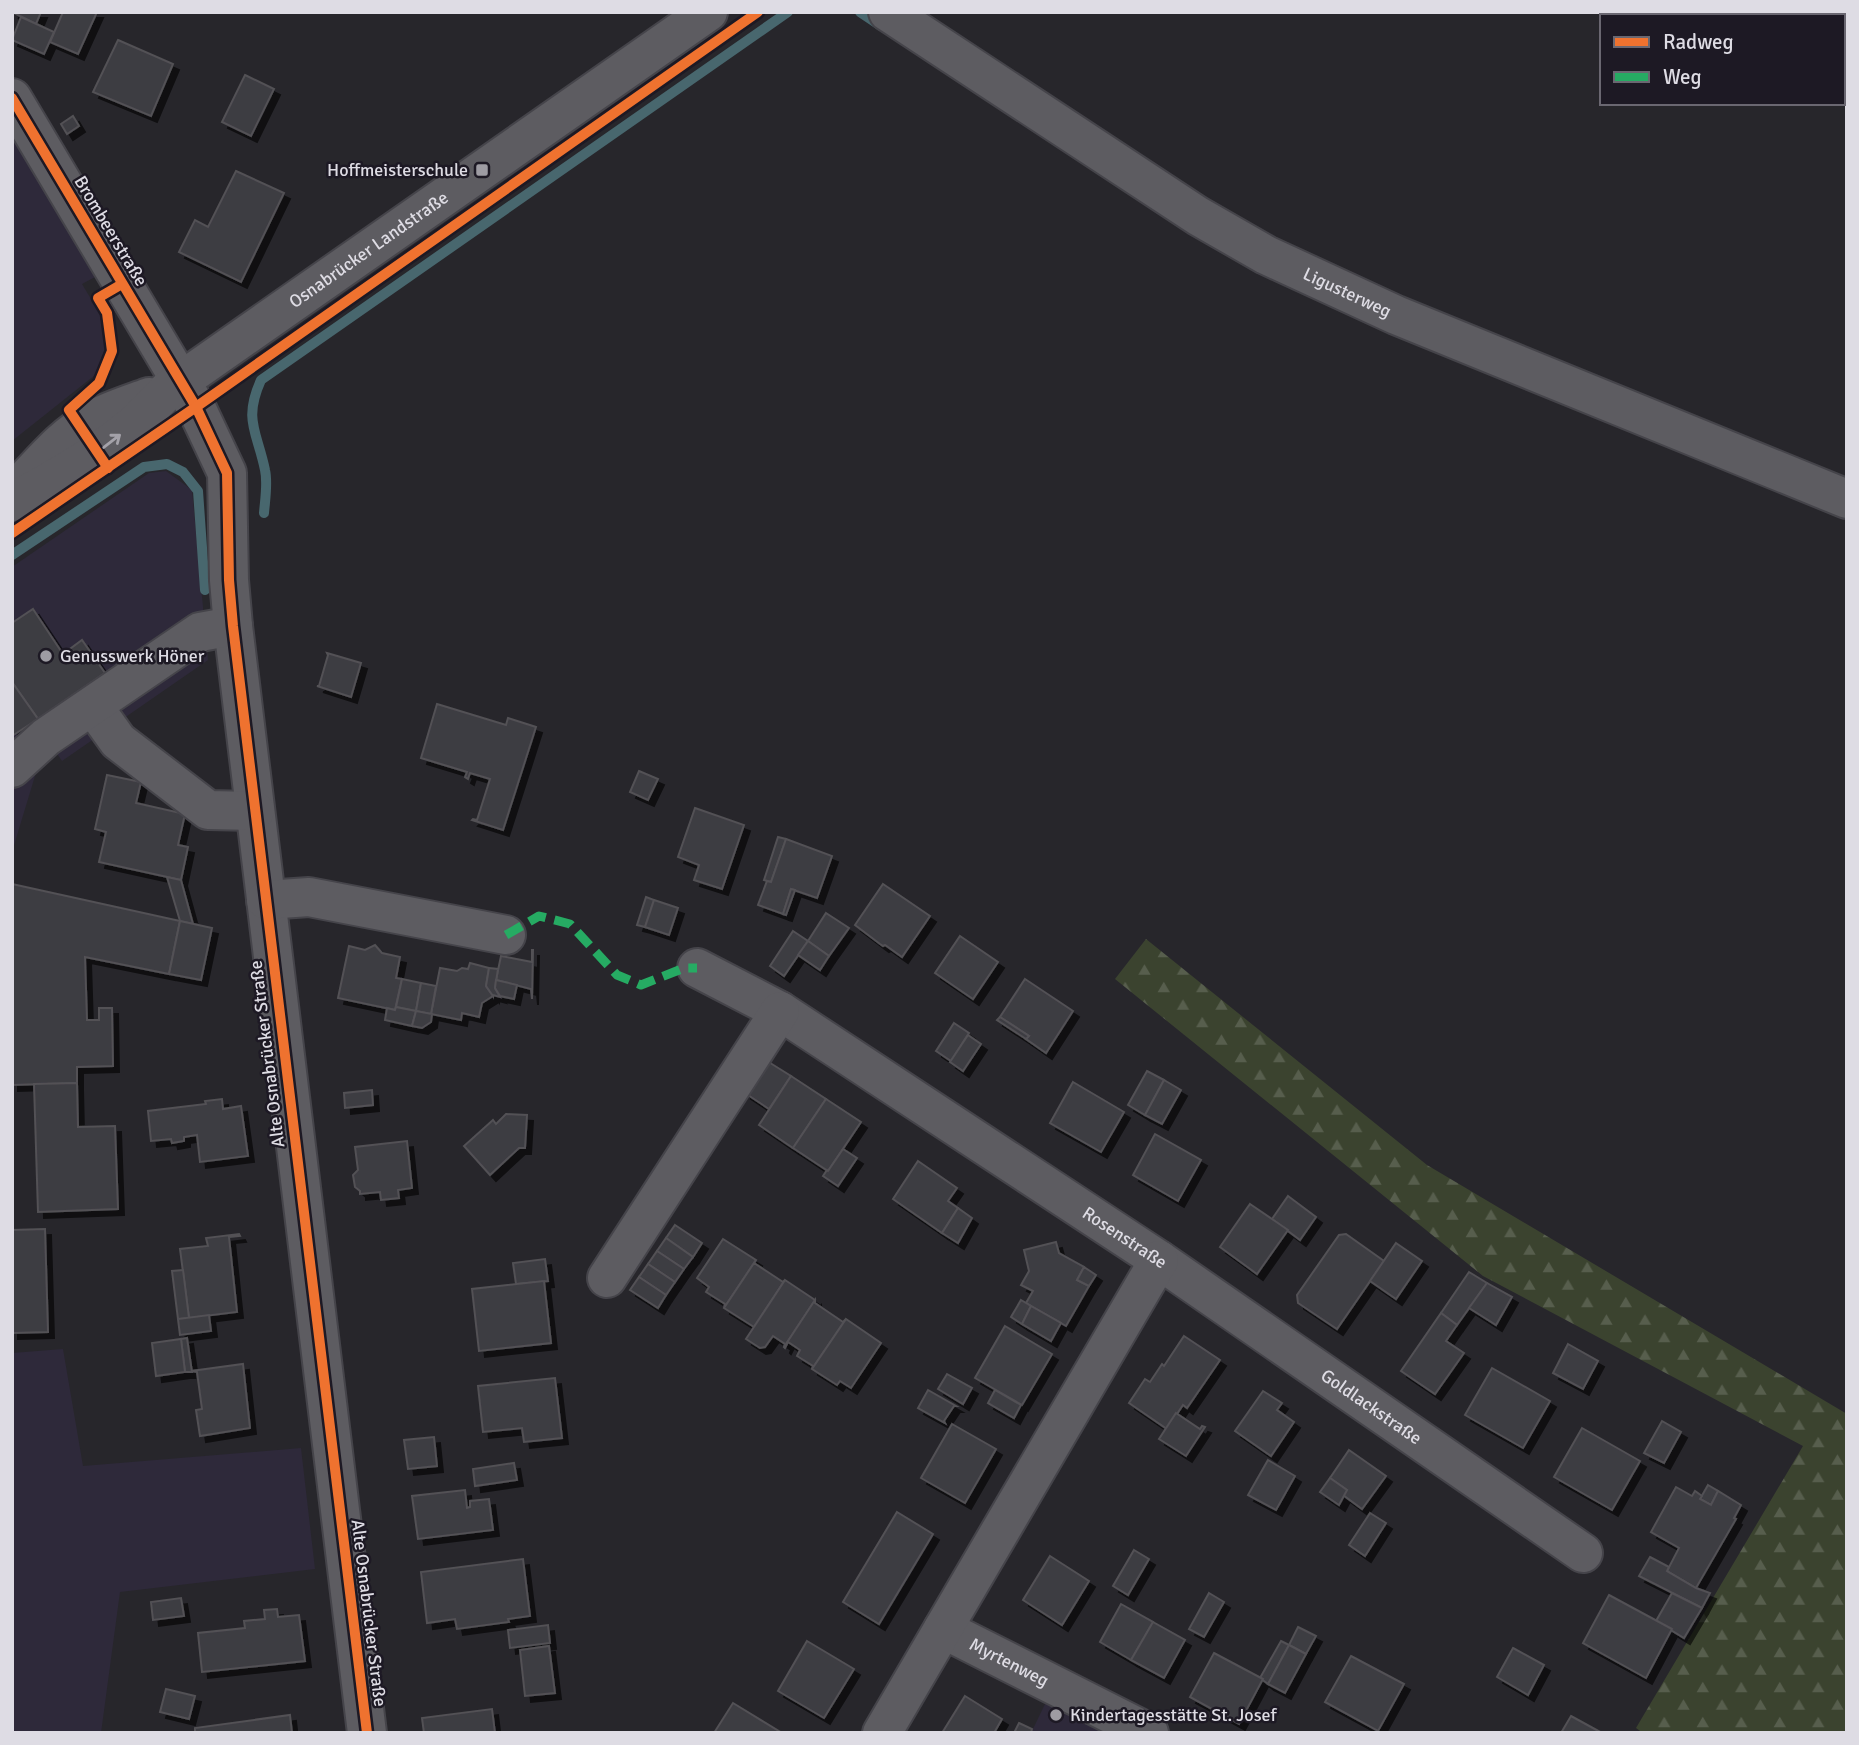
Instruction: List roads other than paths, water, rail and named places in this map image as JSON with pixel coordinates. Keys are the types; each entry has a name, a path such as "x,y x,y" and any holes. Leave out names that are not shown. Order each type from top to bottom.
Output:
{"street":[{"name":"Osnabrücker Landstraße","path":"12,502 65,474 97,453 135,424 174,386 708,12"},
{"name":"Ligusterweg","path":"888,12 1198,216 1266,255 1395,315 1847,499"},
{"name":"Brombeerstraße","path":"12,98 174,386"},
{"name":"Osnabrücker Landstraße","path":"12,494 46,457 81,427 120,407 174,386"},
{"name":"Alte Osnabrücker Straße","path":"174,386 195,407 227,473 229,580 233,626 367,1733"},
{"path":"12,768 46,737 200,632 233,626"},
{"path":"93,706 118,741 208,810 255,811"},
{"path":"266,900 309,897 506,935"},
{"name":"Rosenstraße","path":"697,968 780,1011 1159,1260 882,1733"},
{"path":"607,1278 780,1011"},
{"name":"Goldlackstraße","path":"1159,1260 1583,1553"},
{"name":"Myrtenweg","path":"943,1629 1149,1733"}],"waterway":[{"path":"264,513 266,475 252,416 261,380 788,12"},
{"path":"860,12 881,26"},
{"path":"12,555 144,467 167,464 183,472 198,491 205,590"}],"place":[{"name":"Hoffmeisterschule","path":"482,170"},
{"name":"Genusswerk Höner","path":"46,656"},
{"name":"Kindertagesstätte St. Josef","path":"1056,1715"}]}
